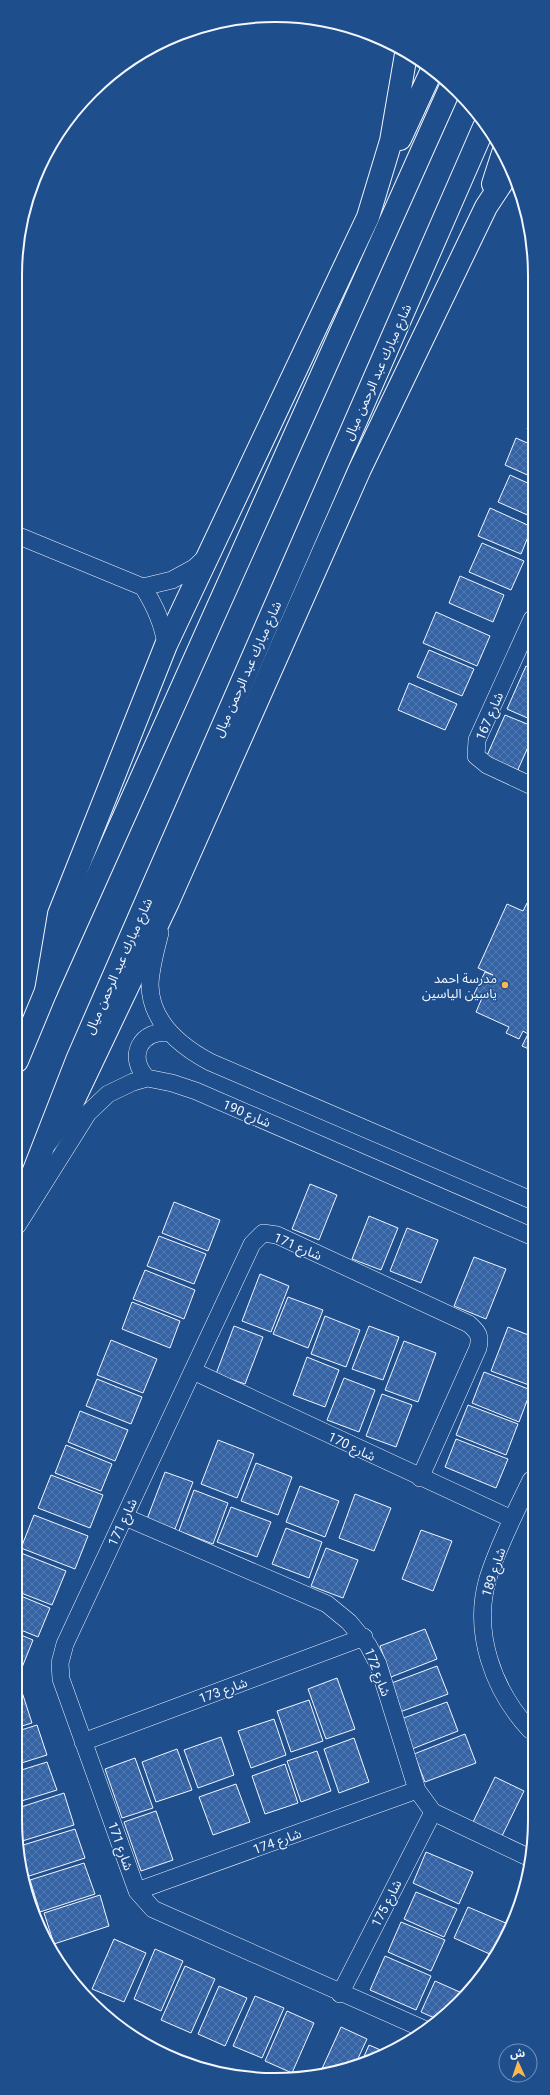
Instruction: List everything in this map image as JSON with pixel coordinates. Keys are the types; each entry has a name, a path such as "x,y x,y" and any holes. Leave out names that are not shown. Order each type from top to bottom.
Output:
{"main road":[{"path":"46,991 59,914 166,645 211,553 340,274 368,217 391,141 405,58"},
{"path":"376,190 430,75"},
{"path":"22,1049 46,991 449,91"},
{"name":"شارع مبارك عبد الرحمن ميال","path":"22,1201 77,1060 483,130"},
{"path":"486,207 501,160"},
{"path":"46,1141 67,1114 168,902 360,469 486,207 507,174"}],"street":[{"path":"22,537 143,587 155,605 163,625 166,645"},
{"path":"143,587 172,580 194,568 211,553"},
{"name":"شارع 167","path":"528,628 477,740 476,756 487,765 528,784"},
{"path":"168,902 151,971 150,984 156,1011 170,1033 189,1049 210,1062 528,1199"},
{"path":"147,1078 137,1065 136,1058 140,1046 147,1037 154,1033 170,1033"},
{"name":"شارع 190","path":"22,1218 88,1113 108,1094 133,1082 147,1078 172,1083 196,1091 528,1235"},
{"name":"شارع 171","path":"420,1478 478,1348 480,1339 479,1333 469,1324 277,1235 263,1233 252,1244 65,1644 60,1664 61,1679 138,1892 153,1909 340,1994 420,2027"},
{"name":"شارع 170","path":"193,1371 420,1478 512,1519"},
{"name":"شارع 189","path":"528,1486 512,1519 488,1578 482,1618 484,1640 496,1680 528,1727"},
{"name":"شارع 172","path":"124,1517 327,1604 364,1637 378,1664 417,1790 433,1812 525,1856"},
{"name":"شارع 173","path":"83,1742 364,1637"},
{"name":"شارع 174","path":"138,1892 417,1790"},
{"name":"شارع 175","path":"340,1994 433,1812"}],"building":[{"path":"516,438 528,443 528,475 505,465"},
{"path":"510,475 528,483 528,515 498,502"},
{"path":"490,508 528,525 528,537 521,554 478,536"},
{"path":"482,543 524,561 511,590 469,572"},
{"path":"460,576 504,595 493,622 449,603"},
{"path":"436,612 490,636 477,666 423,643"},
{"path":"429,650 474,669 462,696 417,677"},
{"path":"526,666 528,667 528,718 507,709"},
{"path":"409,683 457,704 445,730 398,710"},
{"path":"505,715 528,724 528,747 516,774 485,760"},
{"name":"مدرسة احمد ياسين الياسين","path":"527,903 528,1034 523,1031 519,1039 506,1033 509,1027 476,1012 482,998 474,994 485,972 493,975 478,968 507,904 523,911"},
{"name":"مدرسة احمد ياسين الياسين","path":"528,1034 528,1049 522,1046"},
{"path":"310,1184 337,1195 319,1240 292,1229"},
{"path":"174,1202 220,1220 208,1251 162,1233"},
{"path":"369,1216 398,1228 381,1270 352,1259"},
{"path":"407,1228 438,1240 421,1283 390,1271"},
{"path":"159,1236 206,1254 194,1284 147,1266"},
{"path":"474,1257 506,1269 486,1319 454,1306"},
{"path":"145,1270 195,1290 184,1319 133,1299"},
{"path":"260,1274 289,1286 271,1332 242,1321"},
{"path":"288,1297 323,1310 308,1348 273,1334"},
{"path":"132,1302 180,1321 170,1348 122,1329"},
{"path":"325,1316 360,1330 346,1367 311,1354"},
{"path":"234,1326 263,1337 245,1384 216,1374"},
{"path":"369,1326 399,1337 383,1380 352,1369"},
{"path":"508,1327 528,1335 528,1385 491,1371"},
{"path":"111,1340 157,1359 143,1393 97,1375"},
{"path":"404,1341 436,1353 418,1402 385,1390"},
{"path":"307,1357 339,1370 325,1407 293,1395"},
{"path":"484,1372 528,1389 528,1398 519,1422 472,1403"},
{"path":"344,1378 375,1390 359,1432 327,1420"},
{"path":"97,1379 142,1397 131,1424 86,1406"},
{"path":"382,1394 412,1405 396,1447 366,1436"},
{"path":"468,1405 518,1424 506,1455 456,1435"},
{"path":"80,1411 128,1430 115,1461 68,1442"},
{"path":"456,1439 508,1459 496,1488 445,1467"},
{"path":"218,1440 254,1454 237,1498 201,1484"},
{"path":"66,1445 112,1464 101,1491 55,1473"},
{"path":"256,1463 292,1477 278,1515 241,1501"},
{"path":"165,1472 193,1482 175,1529 147,1519"},
{"path":"51,1475 103,1495 90,1528 38,1508"},
{"path":"300,1486 339,1501 325,1537 286,1522"},
{"path":"194,1490 228,1503 213,1544 179,1531"},
{"path":"355,1494 391,1508 374,1551 339,1538"},
{"path":"231,1507 271,1522 257,1557 217,1542"},
{"path":"34,1515 88,1536 75,1569 22,1548"},
{"path":"286,1528 322,1542 309,1578 272,1564"},
{"path":"421,1530 452,1541 433,1591 402,1579"},
{"path":"326,1548 358,1560 343,1598 311,1586"},
{"path":"22,1553 66,1571 52,1605 22,1593"},
{"path":"22,1596 50,1608 38,1637 22,1630"},
{"path":"425,1629 437,1659 391,1677 380,1646"},
{"path":"22,1635 33,1640 22,1668"},
{"path":"437,1666 448,1694 400,1712 389,1684"},
{"path":"337,1678 355,1729 326,1739 308,1689"},
{"path":"22,1692 32,1723 22,1726"},
{"path":"309,1700 323,1741 291,1752 277,1711"},
{"path":"447,1702 458,1731 412,1749 401,1719"},
{"path":"274,1719 286,1755 251,1768 238,1731"},
{"path":"37,1725 47,1755 22,1763 22,1730"},
{"path":"465,1734 476,1763 425,1782 414,1754"},
{"path":"221,1737 234,1775 198,1788 184,1750"},
{"path":"354,1738 369,1782 339,1793 324,1749"},
{"path":"177,1749 192,1790 156,1802 142,1762"},
{"path":"317,1751 331,1791 301,1802 287,1761"},
{"path":"135,1758 153,1808 122,1818 105,1769"},
{"path":"47,1762 57,1790 22,1801 22,1770"},
{"path":"285,1764 298,1803 265,1814 252,1776"},
{"path":"495,1777 524,1791 502,1836 473,1822"},
{"path":"236,1784 250,1822 213,1835 199,1797"},
{"path":"64,1793 74,1825 23,1841 22,1807"},
{"path":"156,1811 173,1860 141,1871 124,1822"},
{"path":"75,1829 85,1858 29,1876 23,1845"},
{"path":"426,1852 473,1872 459,1904 413,1883"},
{"path":"84,1863 95,1894 40,1912 30,1880"},
{"path":"416,1892 457,1909 444,1937 404,1919"},
{"path":"100,1895 109,1926 55,1944 44,1913"},
{"path":"468,1907 506,1923 489,1954 454,1938"},
{"path":"401,1922 445,1940 431,1971 388,1952"},
{"path":"114,1939 146,1953 124,2002 92,1989"},
{"path":"155,1949 183,1961 161,2011 134,1999"},
{"path":"385,1956 431,1976 416,2010 370,1990"},
{"path":"185,1966 215,1979 191,2033 161,2020"},
{"path":"435,1981 460,1992 433,2017 421,2012"},
{"path":"219,1986 247,1998 225,2046 198,2034"},
{"path":"255,1996 284,2008 262,2058 233,2046"},
{"path":"287,2011 314,2023 292,2072 265,2061"},
{"path":"341,2027 367,2039 358,2059 322,2068"},
{"path":"369,2045 381,2050 372,2054 364,2057"}],"place":[{"name":"مدرسة احمد ياسين الياسين","path":"505,985"}]}
